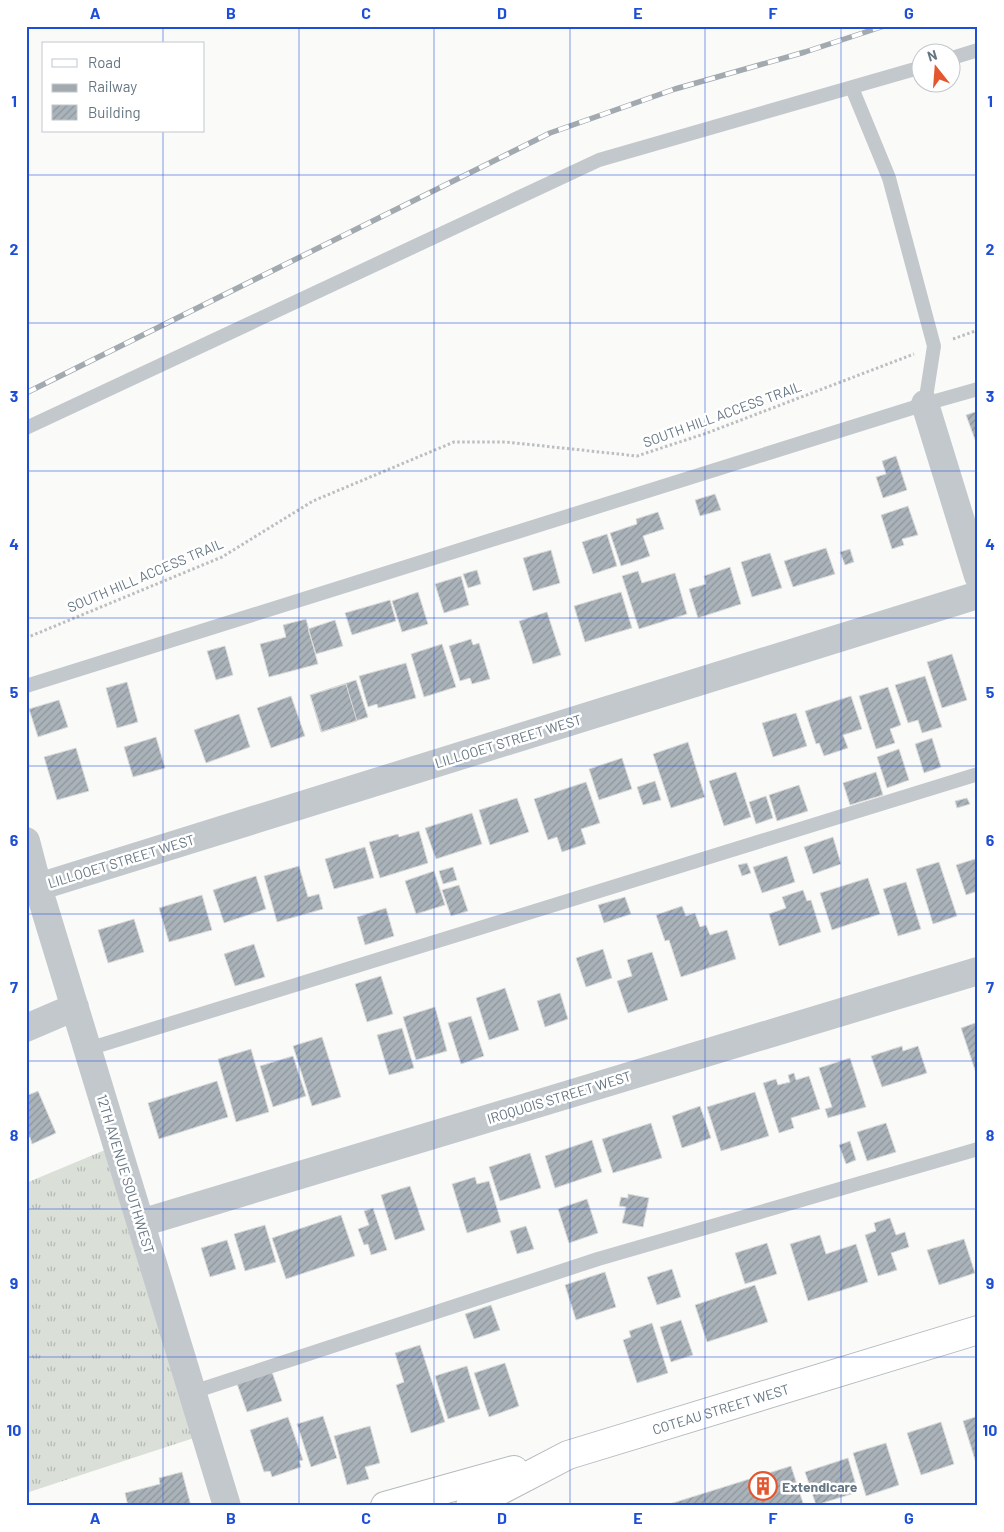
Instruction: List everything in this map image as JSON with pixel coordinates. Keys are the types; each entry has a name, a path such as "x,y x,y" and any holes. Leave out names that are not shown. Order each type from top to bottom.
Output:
{"street":[{"path":"925,404 978,576"},
{"name":"LILLOOET STREET WEST","path":"32,885 978,596"},
{"name":"12TH AVENUE SOUTHWEST","path":"26,841 32,885 75,1007 227,1506"},
{"name":"IROQUOIS STREET WEST","path":"141,1223 978,970"},
{"path":"26,1028 75,1007"},
{"name":"COTEAU STREET WEST","path":"470,1506 568,1455 978,1330"},
{"path":"385,1506 568,1455"}],"lane":[{"path":"962,55 978,50"},
{"path":"26,428 599,160 912,70"},
{"path":"852,88 889,178 934,346 925,404"},
{"path":"26,686 925,404 978,390"},
{"path":"88,1049 978,774"},
{"path":"193,1392 598,1259 978,1149"}],"path":[{"name":"SOUTH HILL ACCESS TRAIL","path":"26,638 222,557 313,501 454,442 506,442 637,456 706,433 978,330"}],"green space":[{"path":"105,1150 203,1435 26,1493 26,1183"}],"building":[{"path":"978,411 978,445 977,445 966,415"},
{"path":"896,456 907,490 883,498 876,477 886,474 882,461"},
{"path":"715,494 721,510 700,516 695,500"},
{"path":"908,506 918,535 902,539 904,545 892,549 881,515"},
{"path":"658,512 664,529 643,536 650,556 621,566 610,533 637,524 636,519"},
{"path":"607,534 617,566 593,574 582,542"},
{"path":"826,548 835,574 793,587 784,561"},
{"path":"850,549 854,562 845,565 840,552"},
{"path":"551,550 560,583 533,591 523,558"},
{"path":"770,553 782,588 752,597 741,562"},
{"path":"730,567 741,604 698,618 689,589 706,584 704,576"},
{"path":"477,570 481,584 468,588 463,574"},
{"path":"638,571 642,583 675,573 687,614 639,629 622,576"},
{"path":"461,576 469,605 444,613 435,584"},
{"path":"418,592 428,624 402,632 392,601"},
{"path":"621,592 632,628 585,642 574,606"},
{"path":"390,600 396,621 352,635 345,613"},
{"path":"547,612 561,655 533,664 519,621"},
{"path":"306,619 318,664 269,677 260,644 286,637 283,625"},
{"path":"335,620 343,646 316,654 308,629"},
{"path":"471,639 473,645 479,643 490,679 472,684 470,678 460,681 449,646"},
{"path":"442,644 456,687 424,697 411,654"},
{"path":"225,646 233,675 216,680 207,651"},
{"path":"952,654 967,700 942,708 927,662"},
{"path":"406,663 416,698 378,708 377,704 368,707 359,676"},
{"path":"925,676 942,727 922,733 918,720 908,723 895,685"},
{"path":"356,680 368,717 322,732 310,695"},
{"path":"127,682 138,722 117,728 106,688"},
{"path":"346,684 357,721 321,732 310,695"},
{"path":"888,687 901,725 890,729 895,743 876,749 859,696"},
{"path":"291,696 305,736 271,748 257,708"},
{"path":"851,696 862,729 843,735 848,748 824,756 819,743 816,744 805,711"},
{"path":"59,700 68,727 38,737 29,709"},
{"path":"796,713 807,746 773,757 762,723"},
{"path":"239,714 250,747 206,763 194,730"},
{"path":"156,737 165,768 133,777 124,747"},
{"path":"932,738 941,767 924,773 915,744"},
{"path":"688,742 705,797 671,808 653,754"},
{"path":"76,748 89,791 57,800 44,757"},
{"path":"899,749 909,780 887,788 877,757"},
{"path":"622,758 632,789 599,800 589,769"},
{"path":"736,772 751,817 724,826 709,781"},
{"path":"876,772 883,795 850,805 843,783"},
{"path":"655,781 661,800 643,805 637,787"},
{"path":"586,782 600,823 581,829 586,844 562,852 557,837 548,840 534,799"},
{"path":"799,785 808,811 777,821 769,795"},
{"path":"766,796 773,818 756,824 749,802"},
{"path":"517,798 529,832 490,845 479,810"},
{"path":"967,798 970,804 957,808 955,801"},
{"path":"472,813 482,844 436,859 425,828"},
{"path":"419,831 428,863 380,878 369,842 398,834 399,837"},
{"path":"833,837 841,864 813,874 804,847"},
{"path":"365,847 374,878 334,889 325,859"},
{"path":"787,856 795,882 762,893 753,867"},
{"path":"978,858 978,891 966,895 956,865"},
{"path":"939,862 957,916 933,924 916,869"},
{"path":"747,863 751,873 742,876 738,865"},
{"path":"299,866 308,897 319,894 323,909 277,922 264,876"},
{"path":"453,867 457,880 443,884 439,871"},
{"path":"434,871 445,905 416,914 405,881"},
{"path":"256,876 266,909 224,923 213,890"},
{"path":"868,878 880,914 832,930 820,893"},
{"path":"906,882 921,929 898,936 883,889"},
{"path":"459,885 468,911 451,916 442,890"},
{"path":"803,890 807,901 811,900 821,932 779,946 769,914 786,908 782,897"},
{"path":"202,895 212,930 169,942 159,908"},
{"path":"625,897 631,914 604,923 598,905"},
{"path":"682,906 686,916 695,913 700,927 706,925 710,935 727,930 736,959 681,977 669,940 665,941 656,915"},
{"path":"386,908 394,936 365,945 357,917"},
{"path":"134,919 144,952 108,963 98,930"},
{"path":"254,944 265,977 235,986 224,954"},
{"path":"603,949 612,978 586,987 576,958"},
{"path":"652,952 668,1000 628,1013 617,981 632,976 627,960"},
{"path":"381,976 393,1014 367,1022 355,984"},
{"path":"505,988 519,1030 489,1040 476,998"},
{"path":"560,993 568,1019 545,1027 537,1001"},
{"path":"435,1007 447,1051 416,1060 403,1017"},
{"path":"471,1016 484,1056 461,1064 448,1023"},
{"path":"978,1022 978,1079 961,1028"},
{"path":"402,1028 414,1068 389,1075 377,1035"},
{"path":"322,1037 341,1097 312,1106 293,1046"},
{"path":"902,1046 903,1051 918,1046 927,1073 882,1087 871,1056"},
{"path":"251,1049 269,1112 236,1122 218,1059"},
{"path":"293,1056 306,1096 273,1107 260,1066"},
{"path":"850,1058 866,1107 828,1118 825,1109 832,1107 819,1068"},
{"path":"794,1073 796,1080 809,1076 820,1109 791,1118 794,1128 779,1133 763,1083 776,1079 778,1085 790,1082 788,1075"},
{"path":"217,1081 228,1117 159,1139 148,1103"},
{"path":"38,1091 56,1133 32,1144 30,1137 26,1139 26,1096"},
{"path":"755,1092 769,1136 721,1151 707,1107"},
{"path":"700,1106 711,1138 682,1148 672,1116"},
{"path":"651,1123 662,1158 613,1173 602,1139"},
{"path":"886,1123 896,1152 867,1161 857,1132"},
{"path":"592,1140 602,1172 555,1188 545,1156"},
{"path":"850,1141 856,1160 846,1164 839,1145"},
{"path":"530,1153 541,1188 500,1201 489,1167"},
{"path":"475,1177 477,1184 489,1181 501,1222 467,1233 452,1184"},
{"path":"410,1186 425,1230 395,1240 381,1195"},
{"path":"628,1194 649,1198 643,1227 622,1223 626,1207 619,1206 621,1197 628,1198"},
{"path":"587,1199 598,1233 569,1243 558,1209"},
{"path":"373,1208 387,1250 371,1255 368,1244 364,1245 358,1229 369,1225 364,1211"},
{"path":"341,1215 355,1256 286,1279 272,1238"},
{"path":"890,1218 896,1235 905,1232 909,1247 891,1253 897,1270 878,1276 865,1235 876,1231 874,1223"},
{"path":"265,1225 276,1262 245,1271 234,1234"},
{"path":"526,1226 534,1249 517,1254 510,1231"},
{"path":"820,1235 826,1254 856,1244 868,1282 808,1301 790,1244"},
{"path":"964,1239 975,1273 939,1285 927,1250"},
{"path":"227,1240 236,1269 210,1277 201,1248"},
{"path":"767,1243 777,1274 745,1284 735,1253"},
{"path":"672,1269 681,1297 657,1305 647,1277"},
{"path":"605,1272 616,1307 576,1320 565,1285"},
{"path":"755,1285 768,1322 707,1342 695,1305"},
{"path":"491,1305 500,1330 474,1339 465,1314"},
{"path":"681,1320 693,1355 671,1362 660,1327"},
{"path":"652,1323 668,1373 637,1383 623,1340 631,1337 629,1331"},
{"path":"420,1345 445,1422 411,1433 396,1385 404,1382 395,1353"},
{"path":"505,1363 519,1406 489,1417 474,1373"},
{"path":"467,1366 480,1409 448,1419 435,1376"},
{"path":"271,1369 282,1401 247,1412 236,1381"},
{"path":"323,1416 337,1458 311,1467 297,1424"},
{"path":"978,1416 978,1463 976,1463 963,1421"},
{"path":"288,1417 303,1460 299,1461 301,1467 272,1477 270,1471 264,1472 250,1430"},
{"path":"941,1422 954,1464 921,1475 907,1433"},
{"path":"370,1426 380,1463 365,1467 369,1479 347,1485 334,1436"},
{"path":"886,1443 899,1485 866,1496 853,1453"},
{"path":"848,1458 858,1492 816,1505 805,1472"},
{"name":"Extendicare","path":"791,1466 804,1506 663,1506"},
{"path":"182,1472 191,1506 128,1506 125,1493 160,1484 159,1478"}],"railway":[{"path":"26,393 550,133 675,89 805,52 884,26"}],"place":[{"name":"Extendicare","path":"763,1486"}]}
